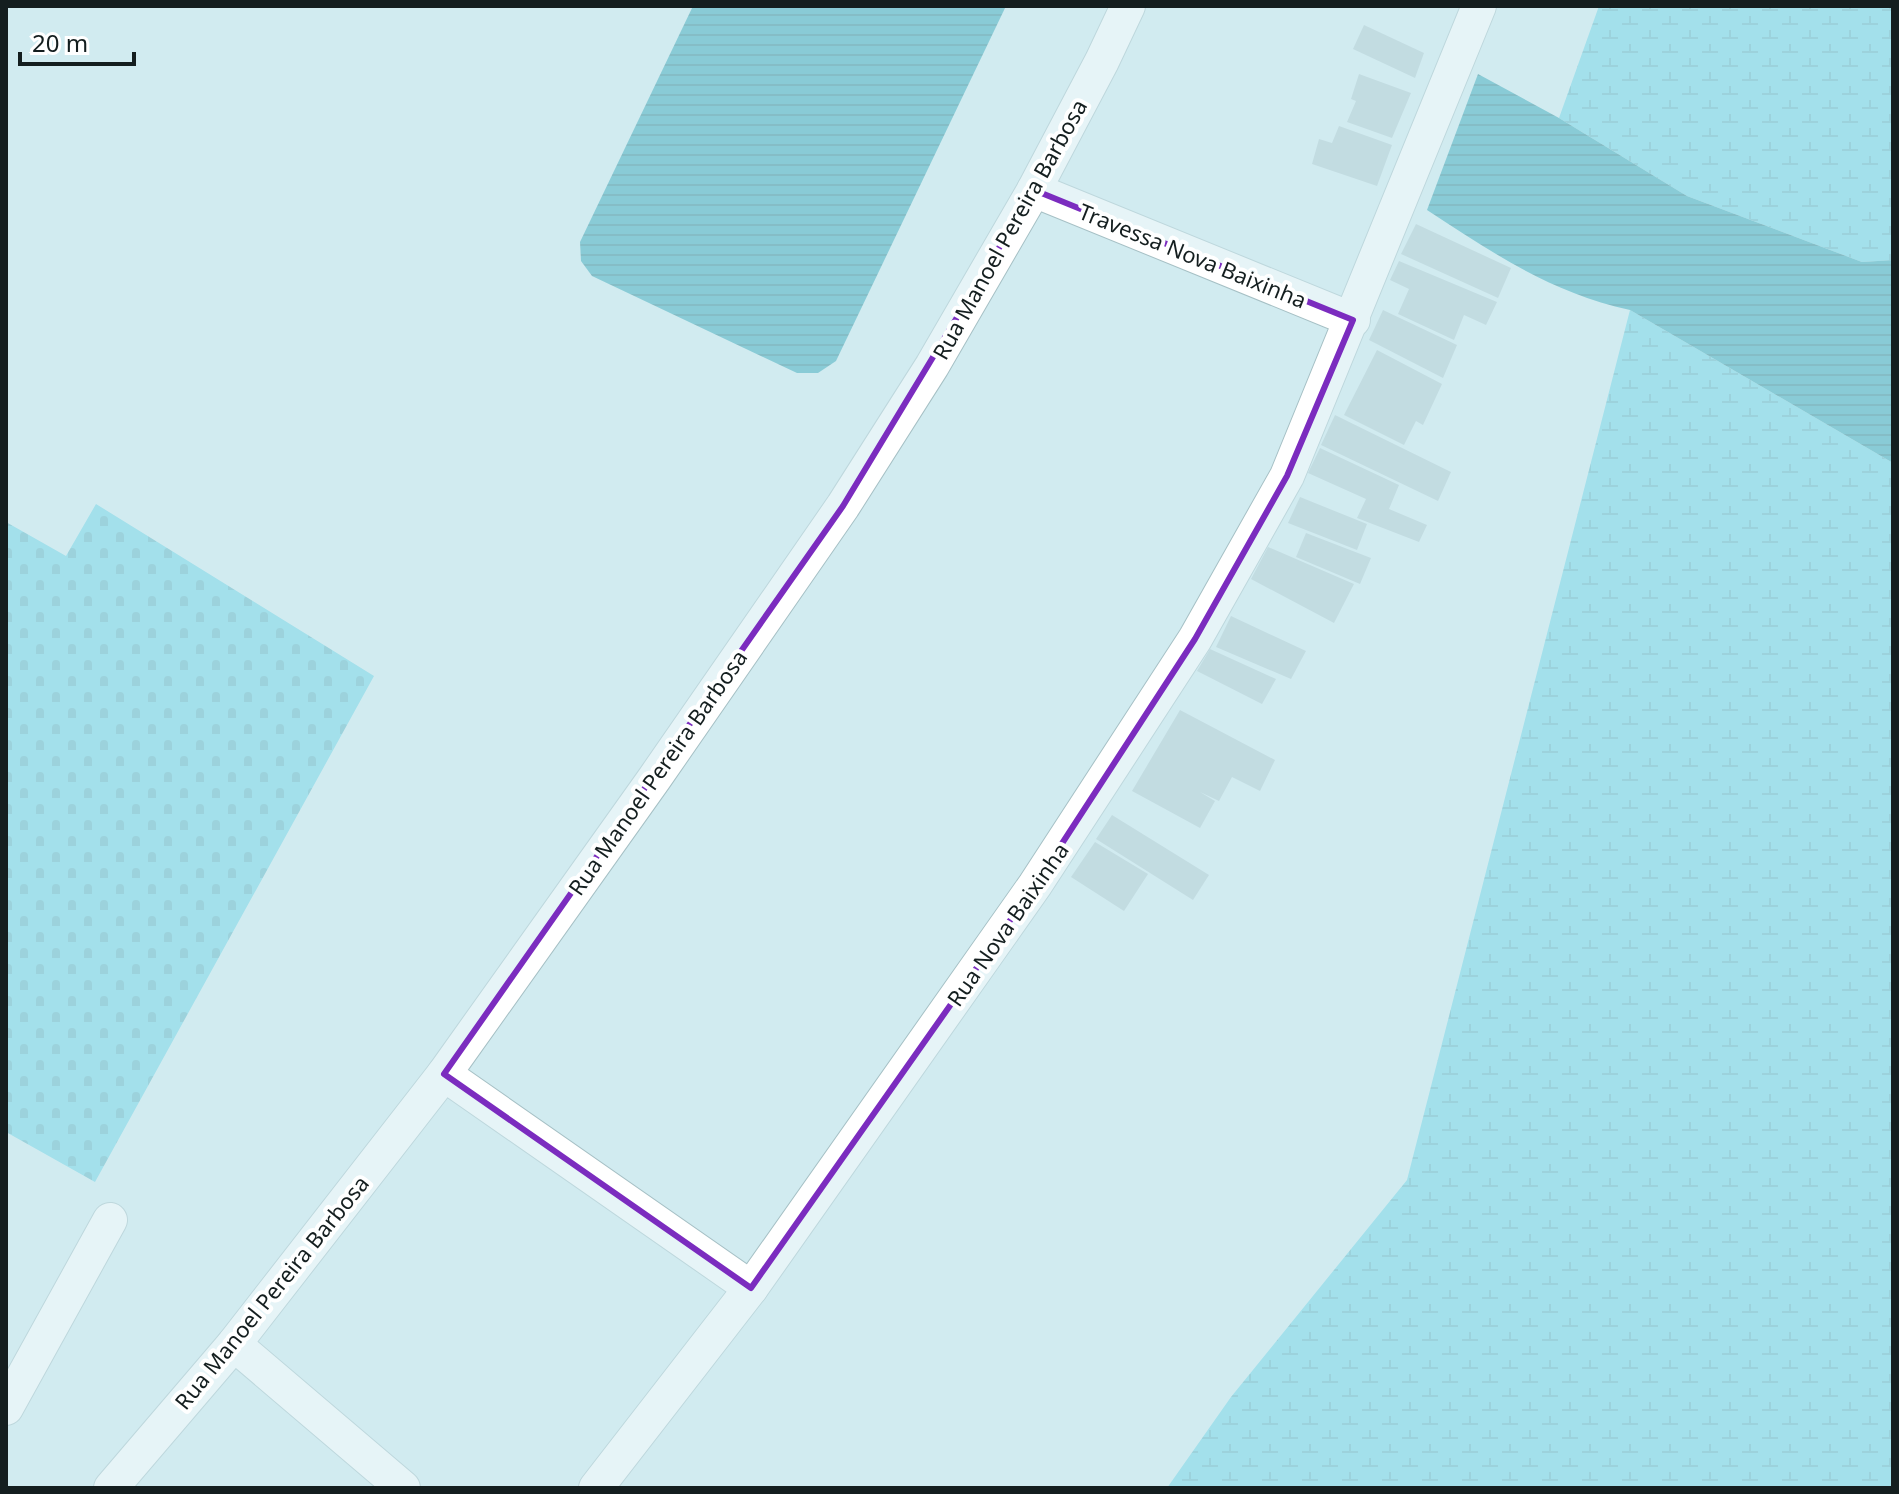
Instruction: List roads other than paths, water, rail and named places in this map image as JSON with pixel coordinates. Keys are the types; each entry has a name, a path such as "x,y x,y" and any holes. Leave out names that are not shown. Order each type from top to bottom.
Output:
{"street":[{"name":"Rua Manoel Pereira Barbosa","path":"111,1488 234,1344 444,1074 843,506 932,366 1034,190 1128,6"},
{"name":"Rua Nova Baixinha","path":"596,1488 751,1288 1035,885 1195,639 1287,476 1479,6"},
{"name":"Travessa Nova Baixinha","path":"1034,190 1353,320"},
{"path":"444,1074 751,1288"},
{"path":"6,1408 110,1220"},
{"path":"234,1344 403,1488"}]}
